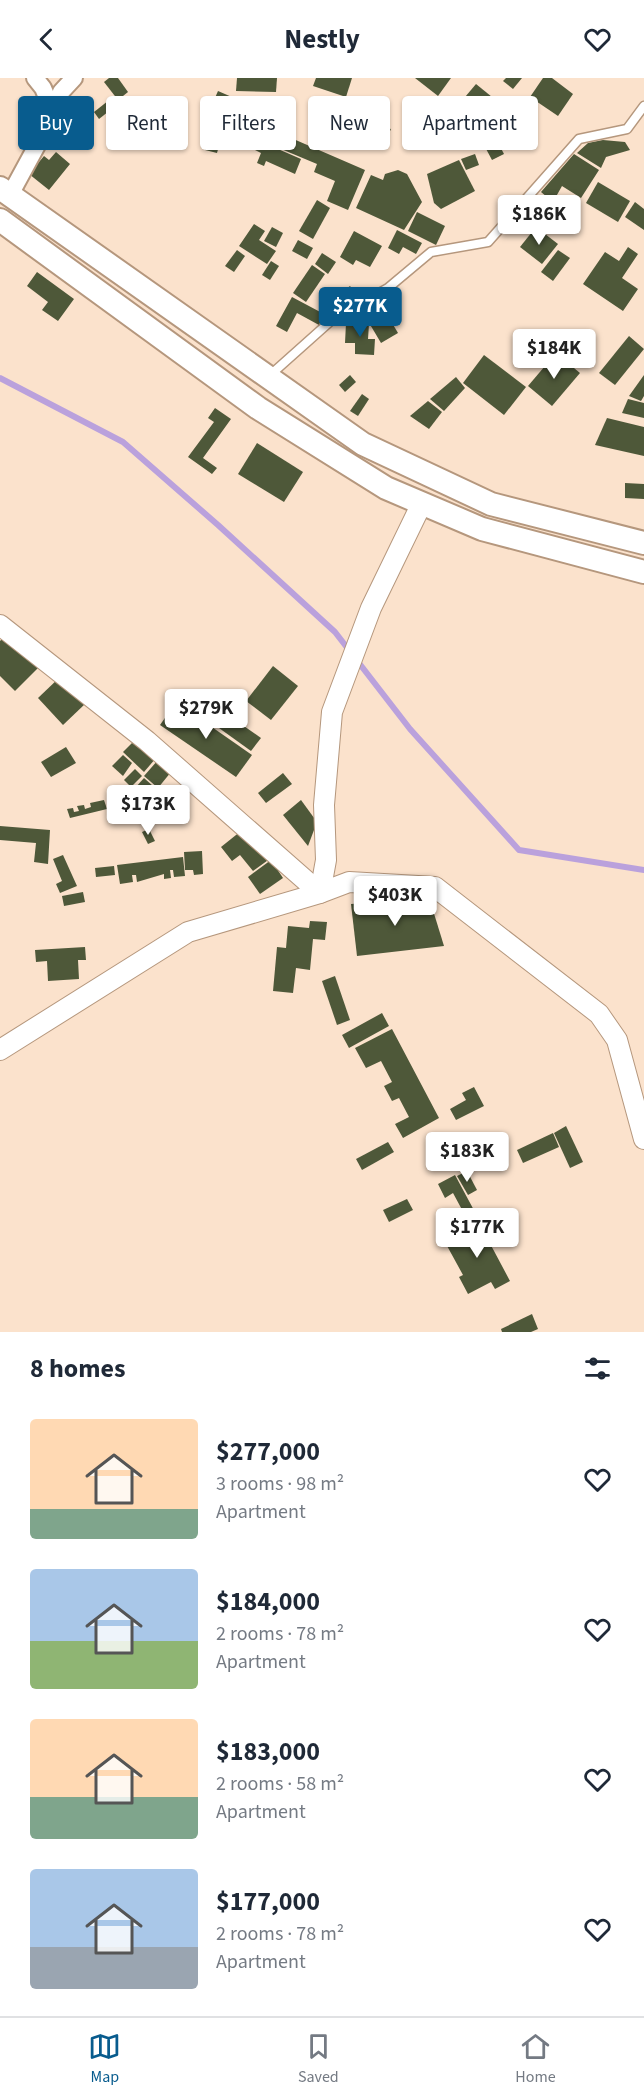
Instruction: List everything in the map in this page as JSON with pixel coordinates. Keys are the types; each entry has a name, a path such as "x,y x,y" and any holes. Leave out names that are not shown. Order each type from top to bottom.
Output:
{"main road":[{"path":"5,192 363,444 490,504 644,543"},
{"path":"0,220 258,408 386,488 482,529 644,572"}],"street":[{"path":"34,78 46,96"},
{"path":"60,96 74,78"},
{"path":"5,192 31,150"},
{"path":"320,893 326,860 324,806 332,712 371,608 422,503"},
{"path":"0,625 147,741 320,893"},
{"path":"0,1050 189,932 291,904 349,882 435,887 599,1014 617,1040 644,1139"}],"lane":[{"path":"268,377 333,319 388,288 430,252 488,242 579,139 627,129 644,106"}],"building":[{"path":"109,78 118,78 128,92 123,96 115,96 104,82"},
{"path":"237,78 277,78 276,92 236,91"},
{"path":"316,78 352,78 346,96 313,86"},
{"path":"415,78 451,78 438,96"},
{"path":"506,78 522,78 513,89 503,81"},
{"path":"543,78 552,78 573,94 558,116 538,102 538,96 531,96"},
{"path":"476,84 491,96 466,96"},
{"path":"218,91 229,96 216,96"},
{"path":"106,103 106,113 99,119 94,112"},
{"path":"296,140 308,145 308,150 319,150 365,170 348,210 327,201 335,181 314,172 317,164 284,150 296,150"},
{"path":"603,140 625,142 630,150 606,157 601,168 577,153 588,143"},
{"path":"255,150 280,150 301,159 295,174 266,161 264,166 257,163 261,153"},
{"path":"487,150 502,150 504,154 492,160"},
{"path":"56,152 70,164 49,190 29,174 44,156 49,160"},
{"path":"475,154 479,165 466,170 461,159"},
{"path":"574,154 599,170 581,198 562,186 553,202 541,192"},
{"path":"459,160 475,191 441,209 434,203 427,174"},
{"path":"398,170 407,174 422,202 404,230 356,208 371,175 383,180 385,174"},
{"path":"598,182 630,201 618,222 586,203"},
{"path":"317,200 330,208 313,239 299,231"},
{"path":"635,202 644,209 644,230 625,217"},
{"path":"417,212 445,226 436,245 408,231"},
{"path":"254,224 265,231 259,240 276,251 267,264 239,246"},
{"path":"272,227 283,233 276,247 264,241"},
{"path":"536,227 558,244 542,264 520,247"},
{"path":"397,230 422,243 416,254 403,247 399,254 388,248"},
{"path":"354,231 382,246 370,267 356,260 353,265 340,257"},
{"path":"298,240 313,248 307,259 292,251"},
{"path":"628,247 638,254 622,278 638,289 623,311 583,284 605,252 619,261"},
{"path":"237,250 245,256 234,272 225,266"},
{"path":"558,250 570,258 553,281 541,272"},
{"path":"322,253 336,262 328,274 315,264"},
{"path":"271,261 279,266 270,280 262,275"},
{"path":"312,265 325,274 306,302 293,293"},
{"path":"37,272 74,299 58,321 42,310 48,302 27,286"},
{"path":"350,286 359,298 346,308 337,296"},
{"path":"292,297 324,314 319,325 297,313 287,332 276,326"},
{"path":"379,301 398,333 381,343 362,311"},
{"path":"346,323 369,324 368,339 375,339 374,355 355,354 355,343 345,343"},
{"path":"629,336 644,349 615,385 599,373"},
{"path":"556,353 580,373 552,406 528,386"},
{"path":"484,355 526,387 504,415 463,383"},
{"path":"350,375 356,382 345,392 339,385"},
{"path":"644,375 644,396 641,401 629,396"},
{"path":"456,377 465,388 444,411 430,399"},
{"path":"362,394 369,399 358,416 350,411"},
{"path":"628,399 644,403 644,418 622,413"},
{"path":"428,401 442,412 429,429 410,416"},
{"path":"215,408 231,419 203,458 217,468 212,474 188,457 214,422 208,418"},
{"path":"607,418 644,427 644,456 595,445"},
{"path":"257,443 303,472 284,502 238,474"},
{"path":"625,483 644,484 644,499 625,498"},
{"path":"7,634 40,666 15,691 0,676 0,641"},
{"path":"273,666 298,686 271,720 246,701"},
{"path":"60,677 85,704 63,725 38,698"},
{"path":"176,702 252,755 236,777 160,725"},
{"path":"228,715 261,738 251,751 219,728"},
{"path":"136,739 156,758 144,772 123,752"},
{"path":"66,747 76,763 51,777 41,762"},
{"path":"123,755 132,763 123,776 112,766"},
{"path":"158,760 171,772 158,788 144,776"},
{"path":"135,769 142,776 131,787 124,780"},
{"path":"283,773 292,784 266,803 258,793"},
{"path":"144,778 153,786 144,796 135,788"},
{"path":"104,800 107,809 70,818 67,809 73,808 74,812 79,811 77,806 84,805 85,809 91,807 90,803"},
{"path":"301,800 317,822 308,846 283,815"},
{"path":"0,826 50,830 48,864 34,862 36,843 0,840"},
{"path":"246,827 271,858 253,871 240,855 232,861 221,847"},
{"path":"149,829 155,841 148,844 142,832"},
{"path":"202,851 203,874 194,875 193,870 185,870 184,852"},
{"path":"63,855 77,886 60,893 56,884 62,881 53,859"},
{"path":"183,857 185,876 174,877 173,870 170,870 171,878 164,879 164,874 137,882 136,875 132,875 133,882 120,884 117,865"},
{"path":"271,860 283,878 260,894 248,877"},
{"path":"114,866 115,875 96,877 95,868"},
{"path":"83,892 85,902 64,906 62,896"},
{"path":"416,899 432,907 444,946 357,956 351,904"},
{"path":"310,921 327,922 325,940 313,939 310,970 296,968 293,993 273,991 277,947 286,948 288,926 309,928"},
{"path":"85,947 86,960 78,960 79,979 48,981 47,961 36,962 35,950"},
{"path":"335,976 350,1020 337,1025 322,981"},
{"path":"382,1013 389,1026 349,1048 342,1035"},
{"path":"392,1029 439,1118 403,1138 395,1124 409,1117 399,1098 392,1101 384,1086 392,1082 381,1061 366,1068 355,1048"},
{"path":"474,1087 484,1106 456,1120 450,1109 466,1100 462,1093"},
{"path":"566,1126 583,1162 570,1168 554,1133"},
{"path":"553,1133 559,1147 523,1163 517,1150"},
{"path":"388,1142 394,1152 362,1170 356,1159"},
{"path":"467,1171 477,1190 468,1195 457,1176"},
{"path":"455,1175 476,1214 467,1219 453,1193 445,1198 438,1184"},
{"path":"407,1199 413,1210 389,1222 383,1210"},
{"path":"477,1219 510,1281 495,1289 491,1282 468,1294 459,1277 463,1275 446,1244 464,1234 460,1227"},
{"path":"532,1314 538,1329 531,1332 502,1332 501,1329"}],"waterway":[{"path":"0,378 123,442 218,525 335,632 410,729 519,850 644,870"}]}
